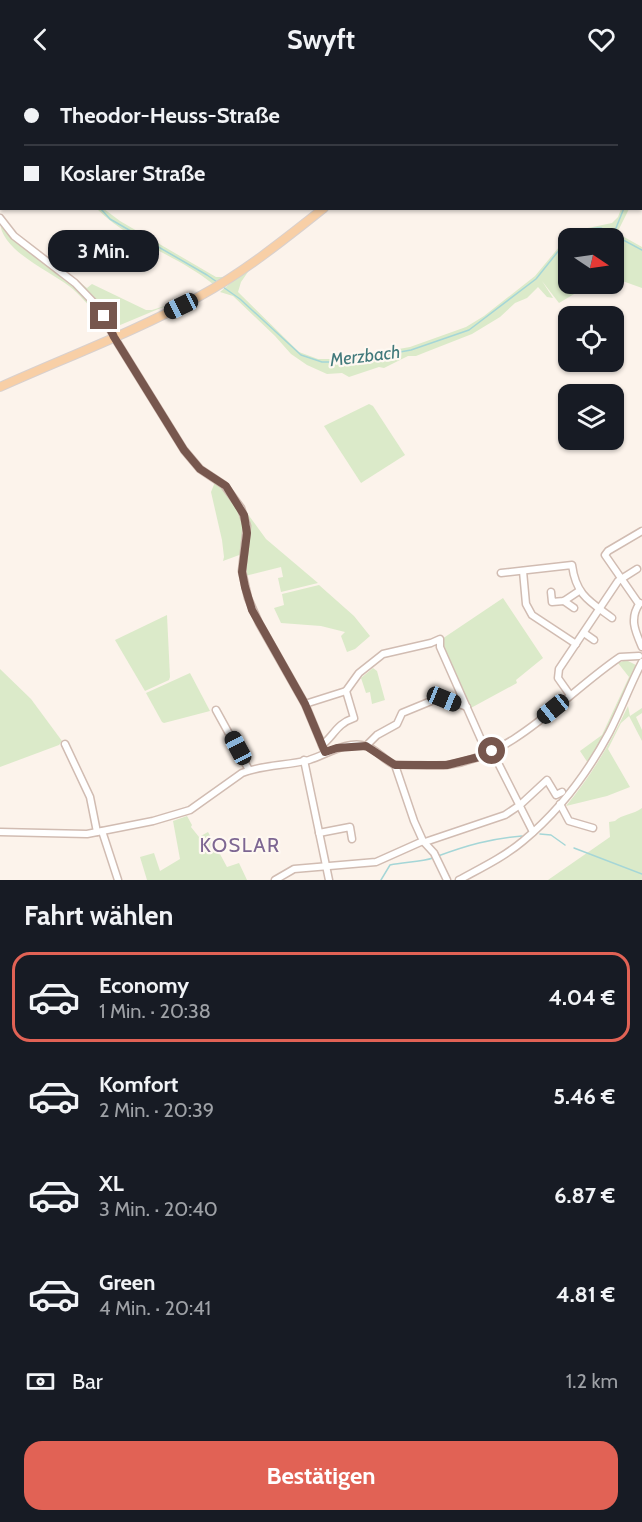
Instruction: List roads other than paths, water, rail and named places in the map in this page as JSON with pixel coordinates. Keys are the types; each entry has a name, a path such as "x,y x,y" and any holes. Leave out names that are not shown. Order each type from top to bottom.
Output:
{"main road":[{"path":"0,387 166,313 220,284 321,210"}],"street":[{"path":"0,218 14,236 75,283 93,301 192,462 205,474 224,485 241,508 246,519 247,533 243,580 252,610 305,704 325,752"},
{"path":"459,880 496,860 533,832 560,804 600,749 641,655 633,624 634,613 641,603 605,555 642,531"},
{"path":"501,573 572,565 574,580 579,591 612,618"},
{"path":"570,695 558,675 609,595 622,578 637,569"},
{"path":"523,571 526,604 532,615 576,644"},
{"path":"551,592 552,602 564,601 579,591"},
{"path":"564,601 574,608"},
{"path":"584,633 594,640"},
{"path":"305,704 346,691 359,673 383,654 440,639 440,647 467,707 533,832"},
{"path":"0,832 99,832 153,821 190,810 249,770 304,760 337,748 366,746 395,765 447,765 489,752 525,731 620,657 641,655"},
{"path":"322,745 326,743 335,729 354,718 346,691"},
{"path":"366,746 377,735 396,724 402,713 441,697 467,707"},
{"path":"216,710 249,770"},
{"path":"65,744 90,797 99,832 118,880"},
{"path":"304,760 329,880"},
{"path":"395,765 414,821 424,841 436,856 447,880"},
{"path":"275,880 294,868 376,862 424,841 505,815 520,805 547,780 556,795 562,792"},
{"path":"560,804 569,821 593,828"},
{"path":"320,833 349,824 352,839"}],"waterway":[{"name":"Merzbach","path":"102,210 110,219 217,282"},
{"path":"616,228 623,210"},
{"name":"Merzbach","path":"624,240 642,250"},
{"name":"Merzbach","path":"223,287 240,299 301,355 322,362 345,362 411,350 469,330 536,279 558,252"},
{"path":"540,834 551,835 565,845"},
{"path":"438,856 479,843 522,836"},
{"path":"574,848 642,874"},
{"path":"381,880 390,865 433,858"}],"district":[{"name":"KOSLAR","path":"240,845"}]}
